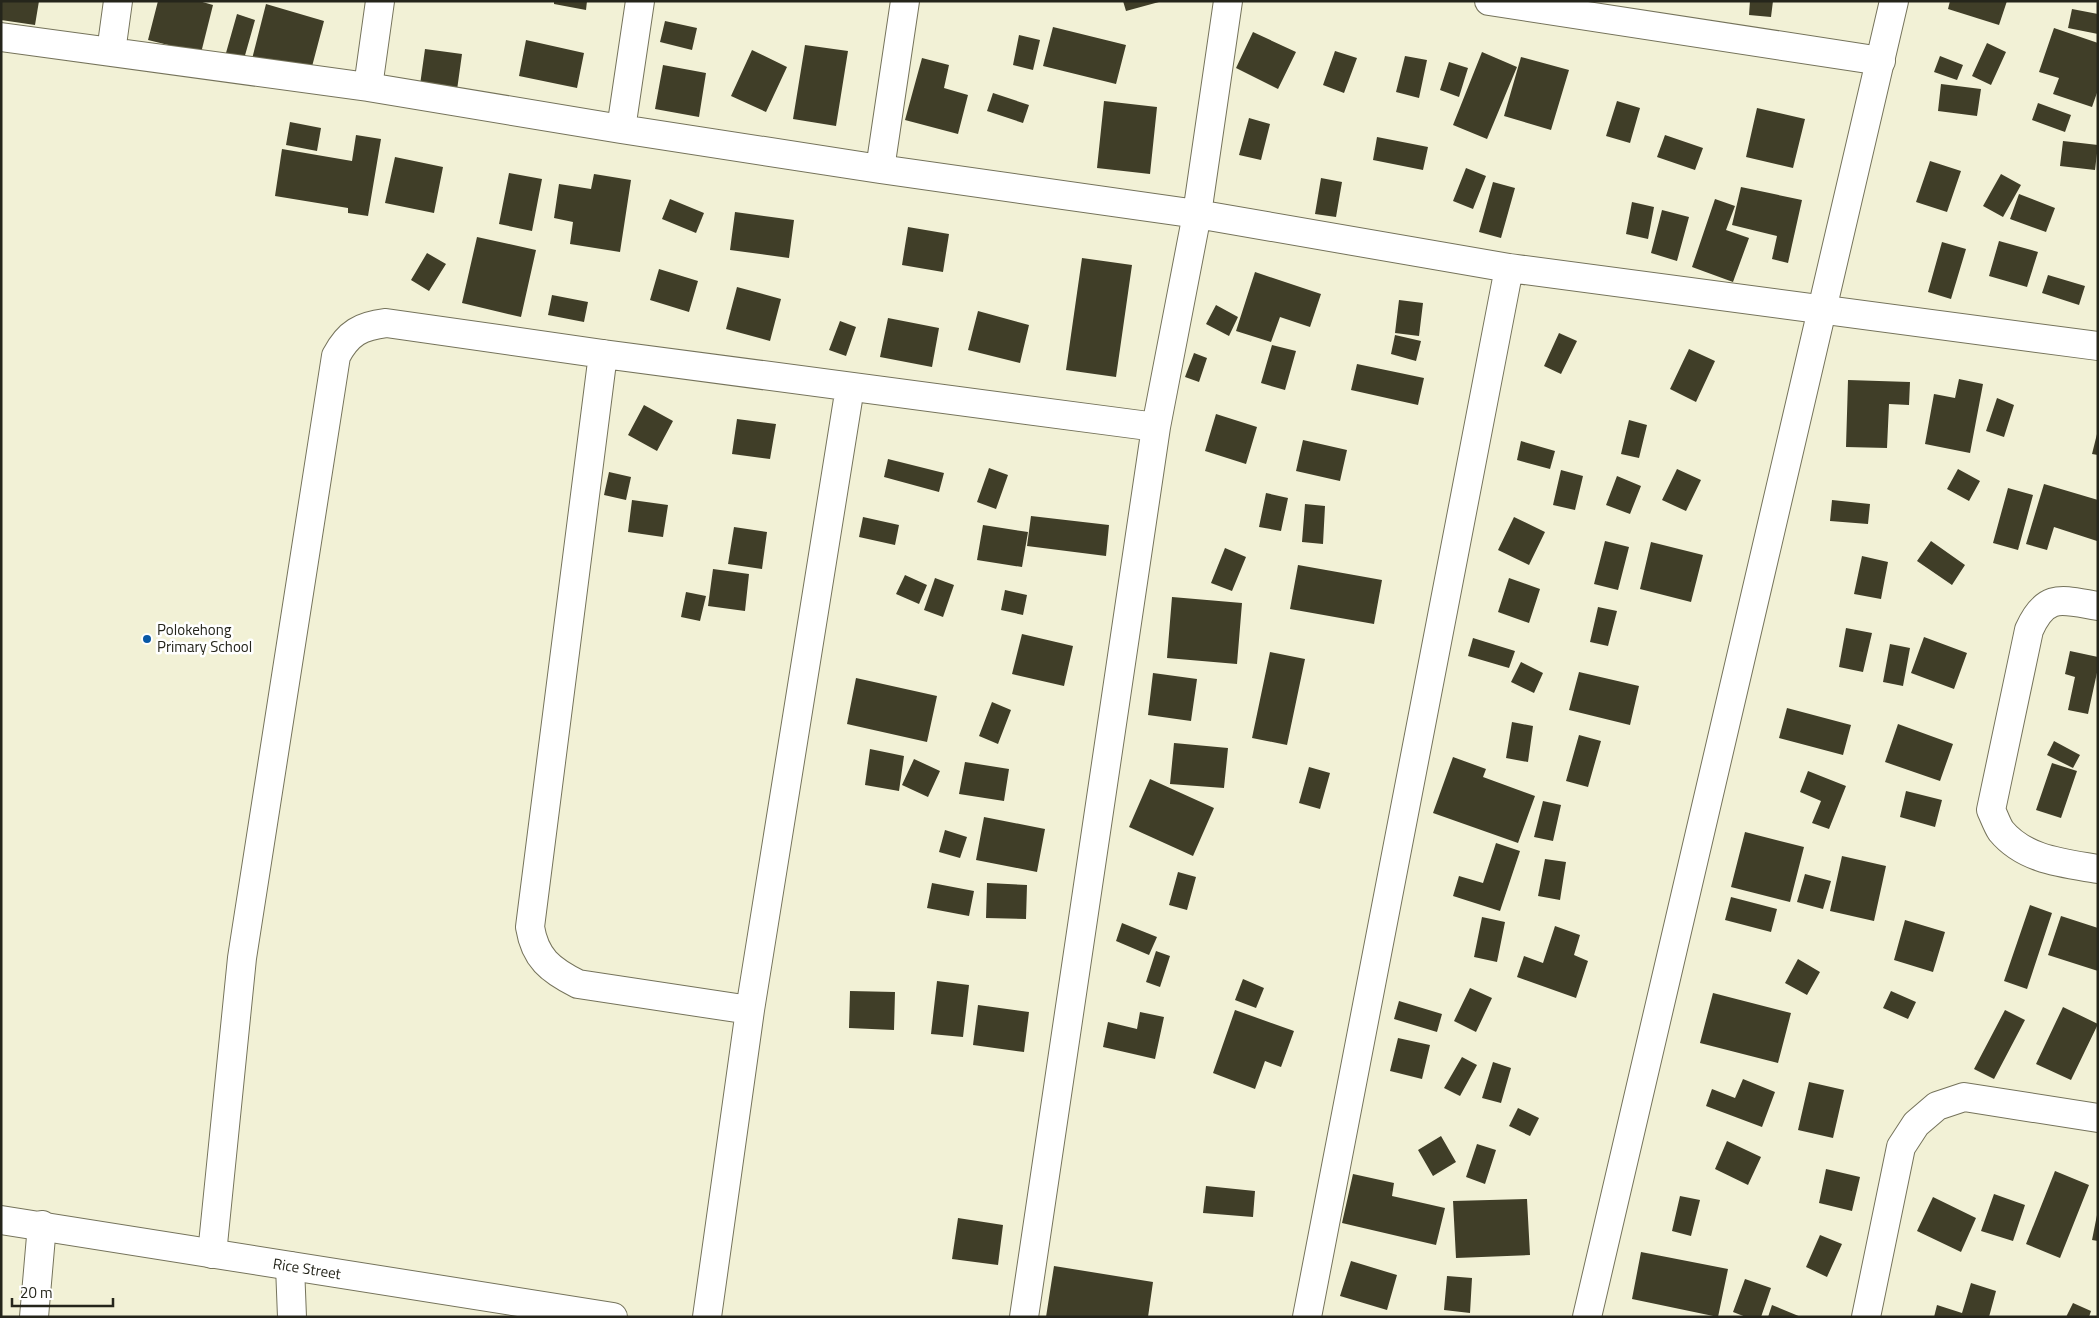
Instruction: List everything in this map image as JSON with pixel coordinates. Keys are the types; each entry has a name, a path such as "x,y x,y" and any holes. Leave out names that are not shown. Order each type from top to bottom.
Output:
{"street":[{"path":"111,52 118,1"},
{"path":"368,87 380,1"},
{"path":"621,129 640,1"},
{"path":"880,170 905,1"},
{"path":"1024,1317 1156,427 1197,214 1228,1"},
{"path":"1488,1 1881,61"},
{"path":"1587,1317 1894,1"},
{"path":"1,37 368,87 880,170 1197,214 1509,268 2098,346"},
{"path":"1307,1317 1509,268"},
{"path":"212,1254 242,958 336,356 343,342 355,332 370,325 386,323 602,354 1156,427"},
{"path":"602,354 530,927 532,941 543,960 559,974 578,984 750,1010"},
{"path":"707,1317 750,1010 850,387"},
{"path":"2098,606 2064,600 2048,604 2036,614 2029,630 1991,810 2000,830 2018,847 2050,861 2098,869"},
{"path":"1866,1317 1901,1147 1916,1124 1937,1106 1964,1097 2098,1118"},
{"name":"Rice Street","path":"1,1220 613,1317"},
{"path":"34,1317 42,1225"},
{"path":"290,1266 292,1317"}],"building":[{"path":"1,1 39,1 35,25 1,20"},
{"path":"158,1 199,1 213,5 201,53 148,40"},
{"path":"554,1 587,1 586,10 554,4"},
{"path":"1123,1 1158,1 1159,2 1126,11"},
{"path":"1750,1 1773,1 1771,17 1749,15"},
{"path":"1950,1 2007,1 1999,25 1948,9"},
{"path":"266,4 324,21 309,78 251,63"},
{"path":"2072,9 2098,14 2098,34 2068,28"},
{"path":"237,14 255,20 242,66 224,60"},
{"path":"665,21 697,28 692,50 660,42"},
{"path":"1053,27 1126,45 1116,84 1043,66"},
{"path":"2054,28 2098,43 2098,90 2092,107 2053,94 2059,78 2039,72"},
{"path":"1253,32 1296,52 1278,89 1236,68"},
{"path":"1019,35 1040,40 1033,70 1013,65"},
{"path":"526,40 584,53 577,88 519,76"},
{"path":"1987,43 2006,52 1991,85 1972,76"},
{"path":"805,45 848,51 836,126 793,119"},
{"path":"425,49 462,54 457,90 420,85"},
{"path":"752,50 787,67 766,112 731,96"},
{"path":"1335,51 1357,58 1344,93 1323,85"},
{"path":"1482,52 1517,67 1487,139 1453,125"},
{"path":"1405,56 1427,60 1419,98 1396,92"},
{"path":"1940,56 1963,65 1957,80 1934,72"},
{"path":"1521,57 1569,70 1551,130 1504,116"},
{"path":"922,58 949,65 944,88 968,95 958,134 905,120"},
{"path":"1449,62 1468,68 1459,97 1440,90"},
{"path":"663,65 706,73 699,117 655,109"},
{"path":"1941,84 1981,89 1977,116 1938,111"},
{"path":"993,93 1029,105 1023,123 987,111"},
{"path":"1104,101 1157,107 1150,174 1097,168"},
{"path":"1617,101 1640,108 1630,143 1606,136"},
{"path":"2038,103 2071,115 2065,132 2032,120"},
{"path":"1757,108 1805,119 1793,168 1746,157"},
{"path":"1249,118 1270,124 1261,160 1239,155"},
{"path":"290,122 321,128 317,151 286,145"},
{"path":"356,135 381,139 368,216 348,213 348,208 275,196 282,149 352,161"},
{"path":"1665,135 1703,148 1695,170 1657,157"},
{"path":"1377,137 1428,147 1423,170 1373,160"},
{"path":"2063,141 2098,145 2095,170 2060,166"},
{"path":"395,157 443,167 434,213 385,203"},
{"path":"1930,161 1961,171 1947,212 1916,202"},
{"path":"1466,168 1486,176 1473,209 1453,201"},
{"path":"509,173 542,179 532,231 499,224"},
{"path":"594,174 631,180 620,252 570,244 573,222 554,218 559,184 591,189"},
{"path":"2001,174 2021,185 2003,217 1983,206"},
{"path":"1321,178 1342,182 1336,217 1315,214"},
{"path":"1493,182 1515,188 1501,238 1479,232"},
{"path":"1741,187 1802,200 1788,263 1772,259 1777,236 1732,225"},
{"path":"2019,194 2055,208 2046,232 2010,219"},
{"path":"670,199 704,213 696,233 662,219"},
{"path":"1715,199 1735,206 1726,230 1749,238 1733,282 1692,267"},
{"path":"1632,202 1654,207 1648,239 1626,234"},
{"path":"1662,210 1689,217 1677,261 1651,253"},
{"path":"735,212 794,220 789,258 730,250"},
{"path":"908,227 949,234 943,272 902,265"},
{"path":"477,237 536,250 521,317 462,303"},
{"path":"1999,241 2038,252 2027,287 1989,276"},
{"path":"1942,242 1966,249 1951,299 1928,292"},
{"path":"427,253 446,264 429,291 411,280"},
{"path":"1082,258 1132,265 1116,377 1066,370"},
{"path":"659,269 698,281 689,312 650,300"},
{"path":"1255,272 1321,294 1310,327 1280,317 1271,342 1236,331"},
{"path":"2048,275 2085,286 2079,305 2042,293"},
{"path":"737,287 781,299 770,341 726,329"},
{"path":"552,295 588,302 584,322 548,315"},
{"path":"1399,300 1423,303 1419,336 1395,333"},
{"path":"1216,305 1238,317 1229,336 1206,324"},
{"path":"978,311 1029,325 1020,363 968,350"},
{"path":"888,318 939,328 932,367 880,357"},
{"path":"840,321 856,327 846,356 829,350"},
{"path":"1559,333 1577,341 1561,374 1544,366"},
{"path":"1395,335 1421,341 1416,361 1391,354"},
{"path":"1272,345 1296,351 1285,390 1261,383"},
{"path":"1689,349 1715,361 1696,402 1670,389"},
{"path":"1194,353 1207,358 1199,382 1185,377"},
{"path":"1357,364 1424,378 1418,405 1351,390"},
{"path":"1959,379 1983,384 1970,453 1925,444 1934,394 1955,398"},
{"path":"1848,380 1910,382 1909,405 1889,404 1887,448 1846,447"},
{"path":"1997,398 2014,405 2004,437 1986,431"},
{"path":"644,405 673,421 657,451 628,435"},
{"path":"1216,414 1257,427 1246,464 1205,451"},
{"path":"737,419 776,424 770,459 732,454"},
{"path":"1629,420 1647,425 1639,458 1621,454"},
{"path":"2098,434 2098,455 2092,454"},
{"path":"1303,440 1347,450 1340,481 1296,471"},
{"path":"1521,441 1555,451 1550,469 1517,460"},
{"path":"888,459 944,473 939,492 884,477"},
{"path":"989,468 1008,475 996,509 977,502"},
{"path":"1677,469 1701,480 1686,511 1662,500"},
{"path":"1958,469 1980,481 1969,501 1947,489"},
{"path":"1561,470 1583,476 1575,510 1553,505"},
{"path":"609,472 631,477 626,500 604,495"},
{"path":"1617,476 1641,486 1630,514 1606,505"},
{"path":"2044,484 2098,500 2097,541 2054,527 2047,550 2026,544"},
{"path":"2008,488 2033,495 2018,550 1993,543"},
{"path":"1266,493 1288,498 1281,531 1259,527"},
{"path":"632,500 668,505 663,537 628,532"},
{"path":"1832,500 1870,504 1868,524 1830,521"},
{"path":"1305,504 1325,506 1323,544 1302,542"},
{"path":"1031,516 1109,525 1106,556 1027,546"},
{"path":"863,517 899,525 895,545 859,537"},
{"path":"1514,517 1545,532 1529,565 1498,550"},
{"path":"983,525 1028,532 1022,567 977,560"},
{"path":"734,527 767,532 762,569 728,564"},
{"path":"1605,541 1629,547 1618,590 1594,584"},
{"path":"1931,541 1965,565 1952,585 1917,561"},
{"path":"1651,542 1703,555 1691,602 1640,589"},
{"path":"1225,548 1246,557 1232,591 1211,583"},
{"path":"1862,556 1888,562 1881,599 1854,594"},
{"path":"1298,565 1382,580 1374,624 1290,609"},
{"path":"713,569 749,574 745,611 708,606"},
{"path":"905,575 927,585 919,604 896,594"},
{"path":"935,578 954,585 943,617 924,610"},
{"path":"1509,578 1540,589 1529,623 1498,612"},
{"path":"1005,590 1027,595 1023,615 1001,610"},
{"path":"686,592 706,596 700,621 681,617"},
{"path":"1172,597 1242,603 1237,664 1167,658"},
{"path":"1598,607 1617,611 1608,646 1590,642"},
{"path":"1846,628 1872,633 1863,672 1839,667"},
{"path":"1022,634 1073,646 1064,686 1012,674"},
{"path":"1924,637 1967,653 1954,689 1911,673"},
{"path":"1473,638 1515,651 1509,668 1468,656"},
{"path":"1890,644 1910,648 1903,686 1883,682"},
{"path":"2070,651 2098,657 2098,668 2088,714 2068,710 2075,677 2065,674"},
{"path":"1270,652 1305,659 1287,745 1252,738"},
{"path":"1521,662 1543,673 1534,693 1511,682"},
{"path":"1579,672 1639,686 1630,725 1569,710"},
{"path":"1153,673 1197,679 1191,721 1148,715"},
{"path":"856,678 937,696 927,742 847,724"},
{"path":"992,702 1011,710 998,744 979,736"},
{"path":"1787,708 1851,725 1843,755 1779,738"},
{"path":"1512,722 1533,726 1528,762 1506,758"},
{"path":"1898,724 1953,744 1940,781 1885,762"},
{"path":"1579,735 1601,741 1588,787 1566,781"},
{"path":"2054,741 2080,755 2073,768 2047,755"},
{"path":"1174,743 1228,748 1224,788 1170,784"},
{"path":"870,749 904,756 899,791 865,785"},
{"path":"1453,757 1486,769 1483,777 1535,796 1518,843 1433,813"},
{"path":"914,759 940,771 928,797 902,785"},
{"path":"965,762 1009,769 1004,801 959,794"},
{"path":"2052,763 2077,771 2061,818 2036,810"},
{"path":"1309,767 1330,773 1320,809 1299,803"},
{"path":"1808,771 1846,786 1829,829 1812,823 1821,801 1800,792"},
{"path":"1150,779 1214,808 1193,856 1129,827"},
{"path":"1906,791 1942,800 1935,827 1900,817"},
{"path":"1543,801 1561,805 1553,841 1534,837"},
{"path":"984,817 1045,829 1037,872 976,860"},
{"path":"945,830 967,837 960,858 939,852"},
{"path":"1745,832 1804,847 1790,902 1731,887"},
{"path":"1496,843 1520,851 1500,911 1453,896 1459,876 1483,883"},
{"path":"1842,856 1886,866 1874,921 1830,911"},
{"path":"1545,859 1566,862 1560,900 1538,896"},
{"path":"1178,872 1196,877 1187,910 1169,905"},
{"path":"1805,874 1831,881 1823,909 1797,902"},
{"path":"932,883 974,891 969,916 927,908"},
{"path":"987,883 1027,885 1026,919 986,918"},
{"path":"1731,897 1777,909 1771,932 1725,920"},
{"path":"2030,905 2052,913 2027,989 2004,981"},
{"path":"2061,916 2098,928 2098,971 2048,955"},
{"path":"1482,917 1505,922 1497,962 1474,957"},
{"path":"1905,920 1945,932 1933,972 1894,960"},
{"path":"1122,923 1157,937 1149,955 1116,941"},
{"path":"1555,926 1580,935 1574,955 1588,961 1576,998 1517,977 1524,956 1543,963"},
{"path":"1156,951 1170,956 1160,987 1146,982"},
{"path":"1798,959 1820,972 1807,995 1785,983"},
{"path":"1243,979 1264,988 1256,1008 1235,1000"},
{"path":"937,981 969,985 963,1037 931,1034"},
{"path":"1470,988 1492,998 1476,1032 1454,1021"},
{"path":"850,991 895,992 894,1030 849,1028"},
{"path":"1891,991 1916,1002 1908,1019 1883,1008"},
{"path":"1713,993 1791,1013 1778,1063 1700,1043"},
{"path":"1399,1001 1442,1014 1437,1032 1394,1019"},
{"path":"978,1005 1029,1012 1024,1052 973,1045"},
{"path":"2063,1007 2098,1024 2071,1080 2036,1064"},
{"path":"1235,1010 1294,1031 1281,1067 1265,1061 1255,1089 1213,1073"},
{"path":"2005,1010 2025,1020 1994,1079 1974,1069"},
{"path":"1140,1012 1164,1017 1155,1059 1103,1047 1108,1022 1137,1029"},
{"path":"1398,1038 1430,1045 1422,1079 1390,1071"},
{"path":"1462,1057 1477,1065 1460,1096 1444,1088"},
{"path":"1493,1062 1511,1068 1501,1103 1482,1098"},
{"path":"1743,1079 1775,1092 1762,1127 1706,1106 1712,1089 1735,1098"},
{"path":"1809,1082 1844,1090 1833,1138 1798,1130"},
{"path":"1518,1108 1539,1118 1530,1136 1509,1126"},
{"path":"1441,1136 1456,1162 1433,1176 1418,1150"},
{"path":"1727,1141 1761,1157 1748,1185 1715,1169"},
{"path":"1477,1144 1496,1150 1485,1184 1466,1177"},
{"path":"1826,1169 1860,1177 1852,1211 1819,1203"},
{"path":"2055,1171 2089,1185 2060,1258 2026,1244"},
{"path":"1353,1174 1394,1183 1392,1196 1445,1208 1436,1245 1342,1223"},
{"path":"1206,1186 1255,1191 1253,1217 1203,1213"},
{"path":"1994,1194 2025,1205 2013,1241 1981,1231"},
{"path":"1680,1196 1700,1200 1691,1236 1672,1231"},
{"path":"1933,1197 1976,1218 1961,1252 1917,1231"},
{"path":"1527,1199 1530,1255 1456,1258 1453,1201"},
{"path":"2098,1215 2098,1241 2092,1240"},
{"path":"958,1218 1003,1225 998,1265 952,1259"},
{"path":"1820,1235 1842,1244 1827,1277 1806,1267"},
{"path":"1641,1252 1728,1269 1718,1317 1632,1299"},
{"path":"1351,1261 1397,1275 1387,1310 1340,1296"},
{"path":"1054,1266 1153,1282 1148,1317 1046,1317"},
{"path":"1447,1276 1472,1278 1470,1313 1444,1310"},
{"path":"1745,1279 1771,1288 1761,1317 1746,1317 1733,1312"},
{"path":"1971,1283 1996,1291 1989,1317 1934,1317 1937,1305 1962,1313"},
{"path":"2073,1303 2091,1311 2089,1317 2066,1317"},
{"path":"1772,1305 1801,1317 1768,1317"}],"place":[{"name":"Polokehong Primary School","path":"147,639"}]}
